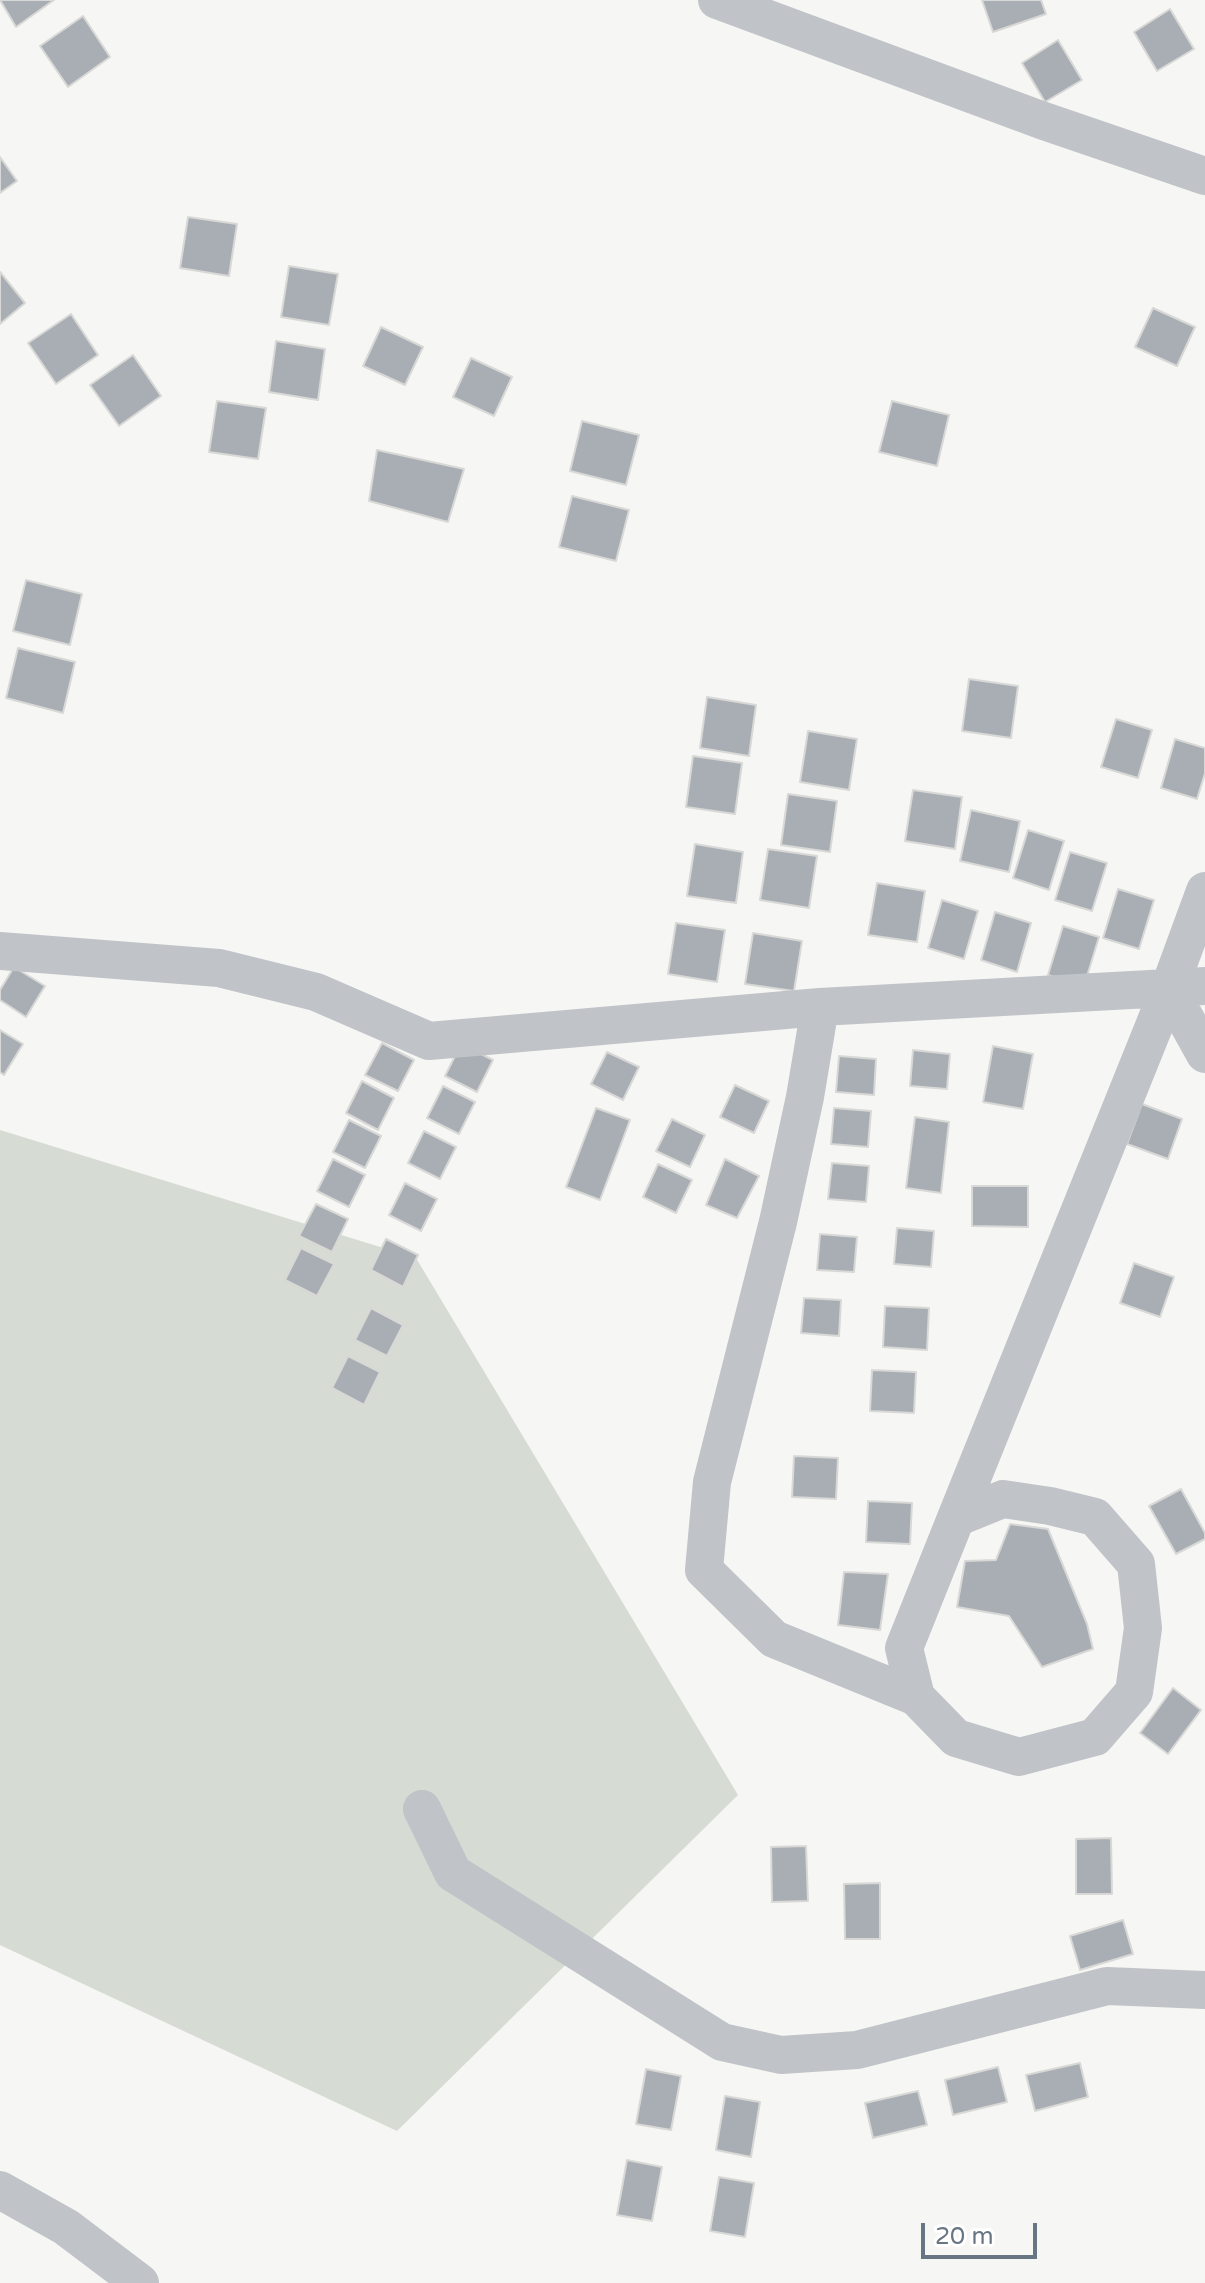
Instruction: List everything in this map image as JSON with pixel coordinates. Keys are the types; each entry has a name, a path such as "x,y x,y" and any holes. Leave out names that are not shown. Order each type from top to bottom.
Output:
{"street":[{"path":"717,0 1041,120 1205,176"},
{"path":"916,1697 904,1648 956,1518 1187,988 1205,891"},
{"path":"0,951 219,968 316,992 429,1041 820,1007 1187,988"},
{"path":"1187,988 1205,1054"},
{"path":"820,1007 805,1097 778,1222 712,1482 704,1570 774,1639 916,1697 956,1738 1019,1757 1095,1737 1134,1692 1143,1628 1136,1564 1095,1517 1003,1499 956,1518"},
{"path":"422,1809 453,1873 722,2042 781,2055 857,2050 1107,1986 1205,1990"},
{"path":"0,2190 66,2227 140,2283"}],"shaded area":[{"path":"0,1130 416,1258 738,1795 397,2131 0,1945"}],"building":[{"path":"0,0 54,0 16,27"},
{"path":"982,0 1041,0 1046,14 993,32"},
{"path":"1170,9 1194,49 1157,71 1134,32"},
{"path":"83,16 110,57 68,87 40,46"},
{"path":"1058,40 1082,80 1045,102 1022,63"},
{"path":"0,157 17,181 0,193"},
{"path":"188,217 237,224 229,276 180,268"},
{"path":"289,266 338,274 329,325 281,317"},
{"path":"0,272 25,303 0,324"},
{"path":"1153,308 1195,327 1177,366 1135,347"},
{"path":"71,314 98,355 56,384 28,343"},
{"path":"381,327 423,347 405,385 363,366"},
{"path":"276,341 325,349 318,400 269,392"},
{"path":"133,355 161,396 119,426 90,385"},
{"path":"471,358 512,377 494,416 453,397"},
{"path":"217,401 266,408 258,459 209,452"},
{"path":"892,401 949,415 937,466 879,452"},
{"path":"582,421 639,435 626,485 570,471"},
{"path":"377,450 464,469 448,522 369,501"},
{"path":"572,496 629,510 616,561 559,547"},
{"path":"26,580 82,594 70,645 13,631"},
{"path":"18,648 75,662 63,713 6,698"},
{"path":"969,679 1018,686 1011,738 962,731"},
{"path":"707,697 756,705 749,756 700,748"},
{"path":"1116,719 1152,730 1138,778 1101,767"},
{"path":"808,731 857,739 849,790 800,782"},
{"path":"1175,739 1205,748 1205,773 1197,799 1161,788"},
{"path":"693,756 742,763 735,814 686,807"},
{"path":"913,790 962,797 955,849 905,841"},
{"path":"788,794 837,801 830,852 781,845"},
{"path":"971,810 1020,821 1009,872 960,861"},
{"path":"1028,830 1064,841 1049,890 1013,878"},
{"path":"695,844 743,852 736,903 687,896"},
{"path":"768,849 817,856 809,908 760,900"},
{"path":"1070,852 1107,863 1092,911 1055,900"},
{"path":"877,883 925,891 917,942 868,935"},
{"path":"1118,889 1154,900 1139,949 1103,938"},
{"path":"942,900 978,911 964,959 928,948"},
{"path":"995,912 1031,923 1017,972 981,960"},
{"path":"676,923 725,930 717,982 668,974"},
{"path":"1063,926 1099,937 1084,986 1048,975"},
{"path":"753,933 802,941 794,991 745,984"},
{"path":"14,967 45,986 26,1017 0,1000 0,990"},
{"path":"0,1030 23,1044 4,1075 0,1072"},
{"path":"382,1043 414,1060 398,1091 365,1075"},
{"path":"461,1044 493,1060 477,1092 445,1076"},
{"path":"993,1046 1033,1054 1023,1109 983,1102"},
{"path":"913,1050 950,1054 947,1089 910,1086"},
{"path":"607,1052 639,1067 623,1100 591,1084"},
{"path":"839,1056 876,1059 874,1095 836,1092"},
{"path":"362,1081 394,1098 378,1130 346,1113"},
{"path":"735,1085 769,1101 754,1133 720,1117"},
{"path":"443,1086 475,1102 459,1134 427,1118"},
{"path":"1142,1104 1182,1119 1168,1159 1127,1144"},
{"path":"596,1108 630,1120 600,1200 566,1187"},
{"path":"834,1108 871,1111 868,1147 831,1144"},
{"path":"915,1117 949,1122 941,1193 906,1188"},
{"path":"672,1119 705,1135 690,1167 656,1151"},
{"path":"349,1120 381,1136 365,1168 333,1152"},
{"path":"424,1131 456,1147 440,1179 408,1163"},
{"path":"333,1159 365,1175 349,1207 317,1191"},
{"path":"725,1159 759,1176 737,1218 706,1205"},
{"path":"832,1163 869,1166 866,1202 828,1199"},
{"path":"658,1164 692,1180 676,1213 643,1197"},
{"path":"405,1183 437,1199 421,1231 389,1215"},
{"path":"972,1186 1028,1186 1028,1227 972,1226"},
{"path":"316,1204 348,1219 332,1252 299,1236"},
{"path":"897,1228 934,1231 931,1267 894,1264"},
{"path":"820,1234 857,1237 854,1272 817,1270"},
{"path":"386,1239 418,1255 403,1287 371,1270"},
{"path":"301,1248 334,1264 317,1296 285,1280"},
{"path":"1134,1263 1174,1277 1160,1317 1120,1303"},
{"path":"804,1298 841,1300 839,1336 801,1333"},
{"path":"885,1306 929,1308 927,1350 883,1347"},
{"path":"371,1308 403,1325 387,1356 355,1340"},
{"path":"348,1356 380,1372 364,1405 332,1388"},
{"path":"872,1370 916,1372 914,1413 870,1411"},
{"path":"794,1456 838,1458 836,1499 792,1497"},
{"path":"1181,1489 1205,1533 1205,1539 1176,1554 1149,1506"},
{"path":"868,1501 912,1503 910,1544 866,1542"},
{"path":"1010,1524 1048,1529 1087,1624 1093,1649 1042,1667 1009,1616 957,1607 965,1561 996,1560"},
{"path":"844,1572 888,1574 880,1630 838,1625"},
{"path":"1173,1688 1201,1710 1168,1754 1140,1733"},
{"path":"1111,1838 1112,1894 1076,1894 1076,1839"},
{"path":"806,1846 808,1901 772,1902 771,1847"},
{"path":"880,1883 880,1939 845,1939 844,1884"},
{"path":"1123,1920 1133,1954 1080,1970 1070,1936"},
{"path":"1080,2063 1088,2097 1035,2111 1026,2075"},
{"path":"998,2067 1007,2102 953,2115 945,2080"},
{"path":"646,2069 681,2076 671,2130 636,2124"},
{"path":"918,2091 927,2125 873,2138 865,2103"},
{"path":"725,2096 760,2102 751,2157 716,2150"},
{"path":"627,2160 662,2167 652,2221 617,2215"},
{"path":"719,2177 754,2183 745,2237 710,2231"}]}
